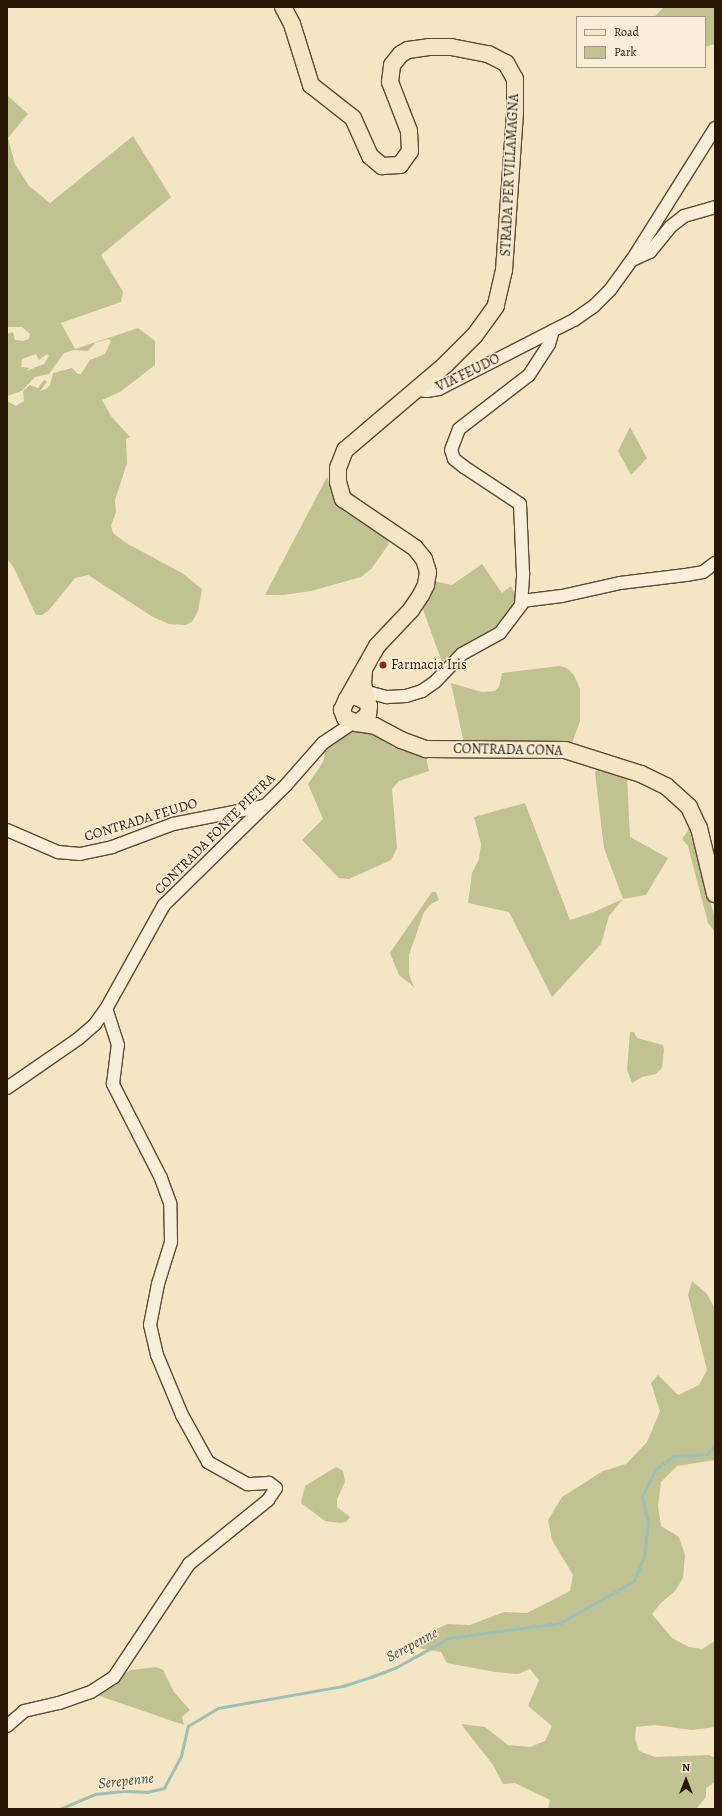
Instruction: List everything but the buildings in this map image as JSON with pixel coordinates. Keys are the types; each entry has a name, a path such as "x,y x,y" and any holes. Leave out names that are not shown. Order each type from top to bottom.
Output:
{"main road":[{"name":"STRADA PER VILLAMAGNA","path":"283,7 292,24 311,85 353,118 370,156 382,166 391,168 400,165 410,150 409,131 390,82 392,65 401,54 418,48 451,47 494,56 506,63 512,71 515,113 501,291 488,319 474,336 418,390"},
{"name":"VIA FEUDO","path":"345,705 365,665 377,646 417,600 426,585 428,572 424,559 415,548 343,499 338,482 338,468 345,450 360,435 418,390"},
{"path":"365,665 366,701 365,719 355,723 345,718 345,705 355,696 366,701"},
{"name":"CONTRADA CONA","path":"366,701 392,735"},
{"name":"CONTRADA CONA","path":"355,723 376,726 392,735 426,749 544,748 565,750 597,758 660,783 679,796 689,807 699,828 715,894"}],"street":[{"name":"VIA FEUDO","path":"418,390 427,391 439,389 553,331 594,306 610,290 632,260 715,128"},
{"path":"632,260 650,252 670,227 684,216 715,206"},
{"path":"366,701 387,697 406,696 422,691 435,682 462,654 500,633 512,619 522,601 523,573 520,504 464,467 454,459 451,450 459,429 529,375 549,344 553,331"},
{"path":"522,601 562,596 620,583 703,572 715,563"},
{"path":"323,743 345,705"},
{"path":"323,743 355,723"},
{"name":"CONTRADA FONTE PIETRA","path":"7,1088 78,1039 106,1009 164,904 264,806 323,743"},
{"name":"CONTRADA FEUDO","path":"7,830 58,852 80,854 112,847 173,824 264,806"},
{"path":"7,1726 24,1711 59,1703 91,1692 114,1677 188,1564 268,1500 276,1488 269,1483 247,1484 208,1462 182,1416 157,1355 150,1324 158,1284 171,1242 170,1203 160,1178 113,1084 118,1045 106,1009"}],"green space":[{"path":"664,7 715,7 715,44 706,47 706,16 655,16"},
{"path":"7,95 28,114 8,138 15,164 29,186 50,203 133,136 171,197 101,255 123,292 121,302 61,323 75,349 138,328 155,341 155,365 120,392 102,400 111,416 130,437 126,439 127,463 115,500 116,512 111,526 113,533 126,543 182,573 202,589 198,611 192,622 186,625 169,624 153,617 88,575 75,578 48,611 42,615 36,615 14,568 7,559 7,401 16,406 24,401 23,391 30,385 38,388 44,380 47,382 40,391 46,389 50,385 53,373 72,368 78,374 81,374 90,360 105,354 111,341 108,339 95,343 88,351 74,350 64,353 49,374 35,377 22,391 7,396 7,334 13,332 15,340 23,341 29,339 30,334 22,327 7,327","holes":["36,354 39,360 47,354 49,356 44,364 26,371 30,368 21,367 22,359"]},
{"path":"630,427 647,458 631,475 618,451"},
{"path":"327,477 338,505 386,537 389,544 371,569 361,577 311,591 283,595 265,595"},
{"path":"482,564 502,593 511,586 517,597 506,619 495,630 484,639 456,651 442,662 421,604 433,581 452,585"},
{"path":"559,666 567,668 574,675 580,689 580,721 571,746 464,744 451,683 482,692 495,691 499,687 502,673"},
{"path":"365,731 386,738 392,747 426,757 429,771 399,781 392,789 397,848 391,860 349,879 339,878 302,840 323,819 308,784 323,762 326,748 338,737 348,732"},
{"path":"598,766 627,776 630,837 668,858 646,895 623,899 604,848 595,773"},
{"path":"525,803 570,920 594,912 623,899 609,916 601,944 552,997 509,912 468,903 472,873 479,859 481,844 474,817"},
{"path":"689,829 715,918 715,932 708,923 688,846 682,839"},
{"path":"432,892 436,892 439,900 431,904 424,912 409,955 409,974 414,987 399,975 390,953"},
{"path":"630,1032 634,1032 637,1038 663,1045 664,1050 662,1068 656,1074 642,1077 632,1083 627,1070"},
{"path":"692,1281 707,1294 715,1309 715,1460 677,1466 661,1482 658,1506 661,1526 679,1537 685,1555 683,1578 675,1591 660,1604 652,1614 672,1638 689,1647 702,1649 715,1641 715,1727 692,1730 655,1725 636,1727 635,1738 639,1751 655,1757 709,1755 715,1758 715,1782 706,1788 706,1797 696,1809 548,1809 550,1800 515,1783 503,1784 493,1765 461,1724 485,1727 508,1745 530,1747 545,1741 552,1726 528,1706 539,1680 530,1669 518,1674 495,1672 447,1663 441,1652 413,1647 420,1636 448,1624 470,1625 504,1612 527,1613 570,1591 573,1575 552,1540 548,1520 562,1497 603,1471 626,1464 647,1442 660,1411 651,1383 658,1375 678,1395 699,1385 707,1370 688,1295"},
{"path":"336,1467 343,1471 345,1482 337,1499 337,1507 350,1517 346,1522 340,1523 325,1521 301,1503 305,1486"},
{"path":"156,1667 163,1670 174,1692 190,1710 182,1717 184,1725 91,1693 131,1670"}],"waterway":[{"name":"Serepenne","path":"60,1809 95,1794 123,1791 147,1792 164,1788 181,1756 188,1726 218,1708 343,1686 395,1668 449,1638 560,1623 634,1581 644,1556 648,1523 642,1497 655,1470 673,1456 707,1454 715,1445"}],"place":[{"name":"Farmacia Iris","path":"383,665"}]}
